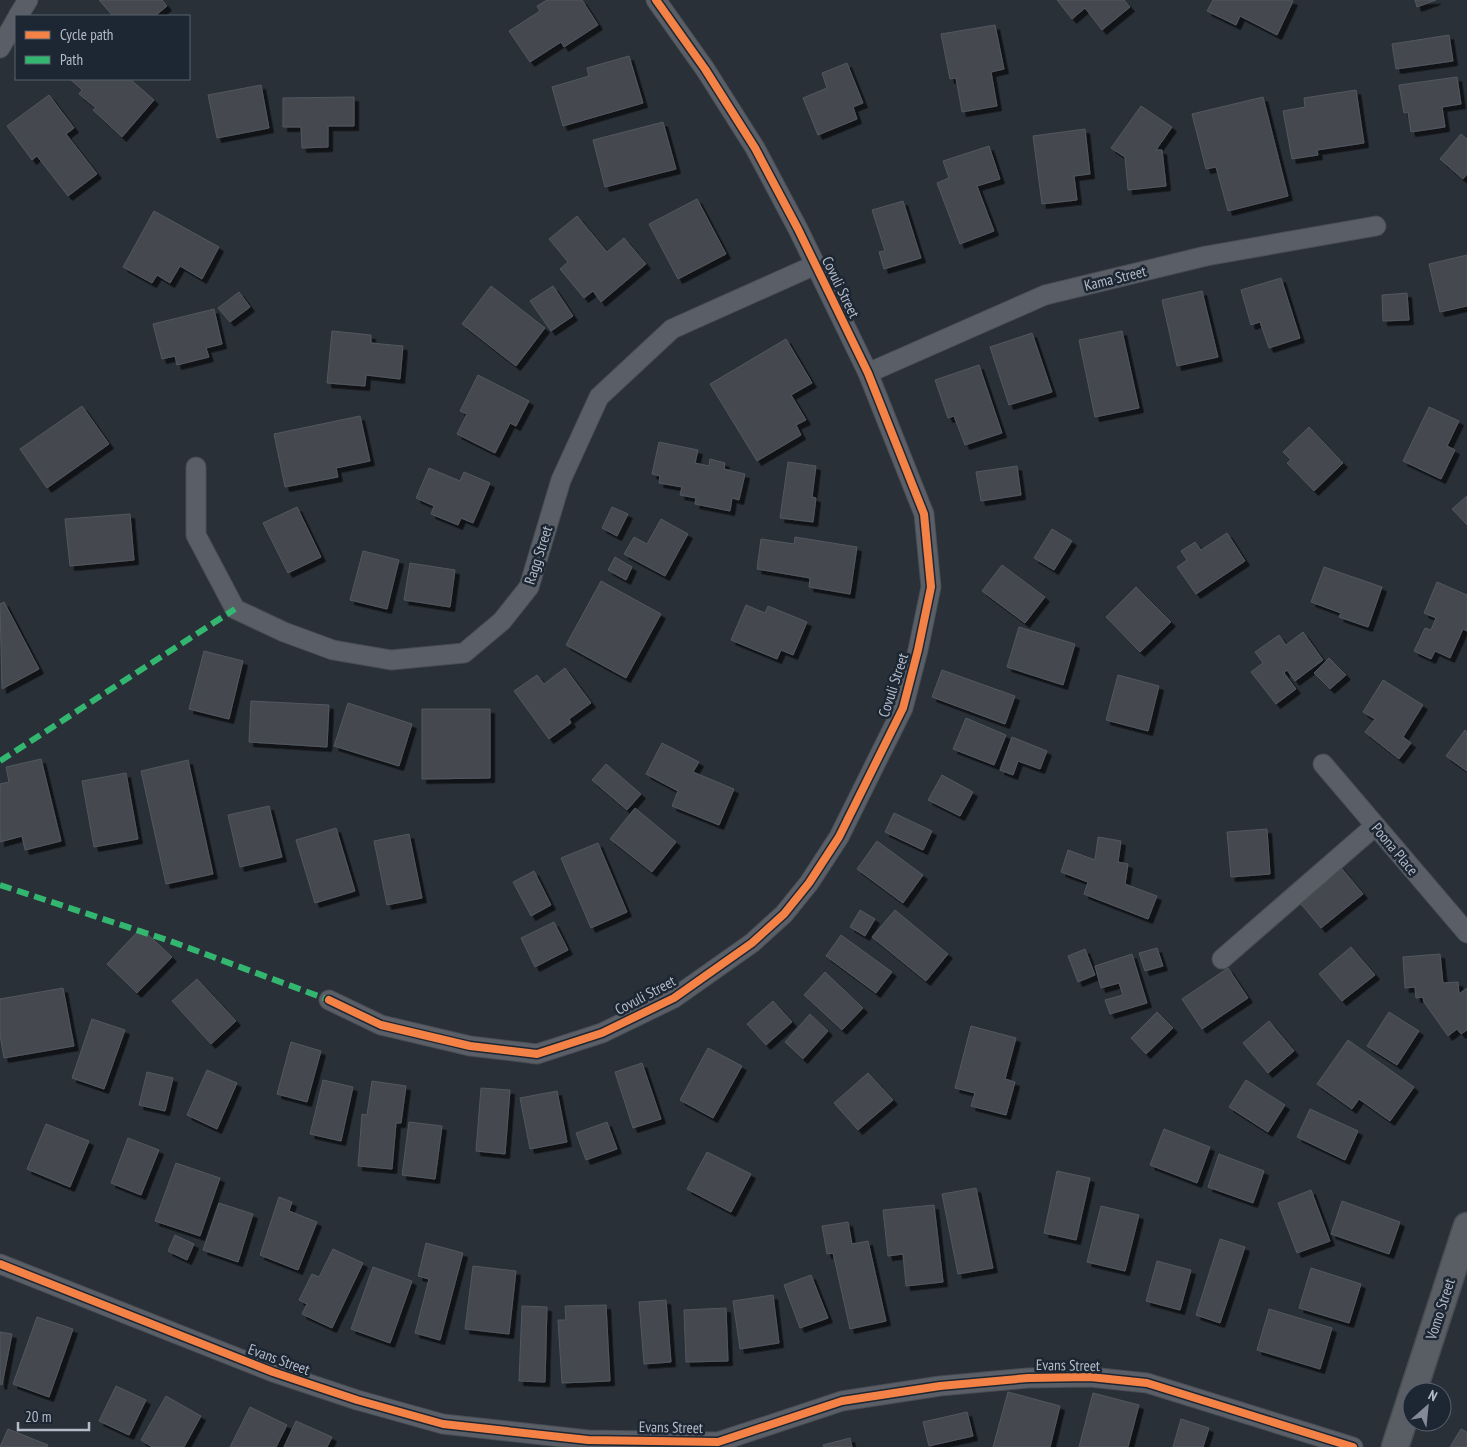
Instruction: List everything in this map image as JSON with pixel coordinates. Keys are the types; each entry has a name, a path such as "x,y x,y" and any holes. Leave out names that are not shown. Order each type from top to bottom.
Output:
{"main road":[{"name":"Vomo Street","path":"1416,1382 1467,1226"},
{"name":"Vomo Street","path":"1395,1447 1402,1425"}],"street":[{"path":"19,15 28,0"},
{"name":"Covuli Street","path":"329,1000 381,1025 470,1046 537,1054 602,1033 674,998 752,943 784,914 809,883 839,837 903,708 918,650 931,587 924,514 868,373 755,148 705,69 656,0"},
{"path":"0,48 15,22"},
{"name":"Kama Street","path":"868,373 1045,295 1206,256 1376,226"},
{"name":"Ragg Street","path":"196,467 196,536 235,609 284,632 333,650 391,660 464,653 502,621 529,587 561,480 599,397 672,329 815,265"},
{"name":"Poona Place","path":"1323,764 1467,933"},
{"path":"1222,959 1375,826"},
{"name":"Evans Street","path":"0,1264 273,1372 357,1400 443,1424 588,1440 718,1442 842,1401 940,1386 1028,1378 1090,1377 1147,1383 1352,1447"}],"building":[{"path":"99,0 162,0 167,6 156,15 112,15"},
{"path":"547,0 582,0 598,25 564,47 561,42 530,62 509,31 540,11 537,6"},
{"path":"1057,0 1124,0 1130,7 1102,30 1085,8 1072,19"},
{"path":"1213,0 1293,1 1277,35 1240,16 1236,25 1207,11"},
{"path":"1415,0 1436,0 1417,7"},
{"path":"995,25 1004,69 991,72 997,106 962,112 956,78 950,79 941,34"},
{"path":"1449,35 1453,61 1396,69 1392,44"},
{"path":"629,56 643,103 563,126 552,87 589,76 587,68"},
{"path":"847,63 863,103 853,107 857,119 818,135 803,98 827,88 822,73"},
{"path":"1457,77 1461,104 1442,107 1445,127 1411,132 1408,112 1404,113 1399,85"},
{"path":"71,80 131,80 154,100 122,137 93,110 96,108 79,94 82,90"},
{"path":"261,85 269,128 217,138 208,95"},
{"path":"1356,90 1364,143 1317,150 1318,155 1292,159 1283,111 1305,107 1304,98"},
{"path":"49,95 74,128 66,134 97,174 68,196 37,156 32,160 7,126"},
{"path":"354,97 354,126 328,126 328,147 302,148 301,127 283,127 283,98"},
{"path":"1263,97 1288,196 1228,211 1216,167 1206,169 1192,114"},
{"path":"1141,106 1172,127 1156,150 1162,150 1166,186 1128,190 1125,157 1111,148"},
{"path":"663,122 676,169 605,187 593,140"},
{"path":"1085,129 1090,174 1074,176 1077,200 1042,204 1033,136"},
{"path":"1461,134 1467,139 1467,174 1463,179 1440,159"},
{"path":"989,146 1000,179 977,186 994,231 960,244 937,183 949,178 943,161"},
{"path":"697,199 726,254 678,279 649,224"},
{"path":"903,201 921,258 884,269 879,252 885,251 872,210"},
{"path":"154,211 219,247 202,279 180,266 170,283 157,275 152,283 123,267"},
{"path":"577,216 607,252 624,238 646,264 601,302 593,291 584,298 560,269 568,262 549,239"},
{"path":"1467,255 1467,306 1440,312 1429,264"},
{"path":"1281,278 1300,338 1269,348 1260,322 1251,325 1241,290"},
{"path":"491,286 545,328 516,366 462,324"},
{"path":"553,286 573,316 551,331 530,301"},
{"path":"1202,291 1218,357 1177,366 1162,300"},
{"path":"239,292 250,307 230,322 218,308"},
{"path":"1407,293 1409,320 1383,321 1382,295"},
{"path":"214,309 222,344 206,348 209,357 177,365 175,356 162,359 153,324"},
{"path":"332,331 371,335 371,343 403,346 400,379 366,375 365,386 327,383"},
{"path":"1122,331 1139,408 1095,417 1079,340"},
{"path":"1032,333 1052,392 1009,405 990,347"},
{"path":"786,339 812,383 791,395 806,420 796,425 801,435 757,461 710,384"},
{"path":"979,365 1002,433 965,445 954,416 948,418 935,380"},
{"path":"478,375 529,401 516,426 510,423 495,453 457,434 467,414 460,411"},
{"path":"82,406 109,444 47,488 20,449"},
{"path":"1429,407 1459,421 1447,446 1455,450 1441,479 1403,461"},
{"path":"360,416 370,461 336,468 338,477 285,487 274,434"},
{"path":"1309,427 1343,463 1314,491 1287,463 1291,460 1283,452"},
{"path":"659,442 698,450 695,463 709,466 710,459 725,463 724,469 745,474 739,500 732,498 730,511 695,504 696,498 680,495 682,487 659,483 660,476 652,474"},
{"path":"788,462 816,466 812,497 816,498 813,522 780,518"},
{"path":"1017,466 1021,495 981,501 976,472"},
{"path":"429,468 460,481 464,472 490,483 473,523 461,518 458,525 431,514 434,506 416,498"},
{"path":"1467,496 1467,525 1452,509"},
{"path":"297,507 321,557 288,573 263,523"},
{"path":"612,507 628,514 617,536 602,528"},
{"path":"130,514 134,560 70,566 65,519"},
{"path":"661,519 688,534 665,576 624,554 634,537 647,544"},
{"path":"1052,529 1072,541 1054,570 1034,558"},
{"path":"1227,533 1245,561 1196,594 1177,567 1187,560 1181,551 1195,542 1201,550"},
{"path":"795,537 857,547 850,594 809,587 810,578 757,569 761,539 794,544"},
{"path":"363,551 399,560 387,609 350,600"},
{"path":"615,557 632,567 626,580 608,570"},
{"path":"410,563 455,570 450,607 404,600"},
{"path":"1002,565 1045,597 1025,623 982,591"},
{"path":"1324,567 1382,587 1368,627 1339,617 1341,613 1311,602"},
{"path":"601,581 661,614 626,678 566,645"},
{"path":"1437,582 1467,595 1467,631 1463,629 1450,658 1435,651 1431,659 1414,651 1425,628 1431,630 1436,618 1424,613"},
{"path":"1136,587 1171,622 1140,652 1106,617"},
{"path":"4,602 39,669 2,689 0,604"},
{"path":"746,605 765,613 768,606 807,622 793,655 781,650 777,659 731,640"},
{"path":"1019,627 1075,644 1063,685 1007,667"},
{"path":"1303,632 1323,660 1295,681 1287,670 1284,673 1296,689 1276,704 1251,672 1263,663 1255,652 1279,635 1286,645"},
{"path":"204,651 243,661 229,719 189,709"},
{"path":"1329,658 1346,675 1330,689 1314,673"},
{"path":"565,668 591,703 569,719 571,723 549,739 514,691 537,675 544,684"},
{"path":"942,670 1015,696 1005,724 932,697"},
{"path":"1118,675 1159,686 1148,731 1106,720"},
{"path":"1383,680 1423,705 1403,737 1411,743 1399,759 1365,732 1375,719 1363,712"},
{"path":"251,701 329,705 327,747 249,742"},
{"path":"348,703 412,724 399,766 334,746"},
{"path":"422,709 490,709 490,778 422,779"},
{"path":"966,718 1006,735 994,765 953,749"},
{"path":"1465,730 1467,732 1467,771 1446,756"},
{"path":"1012,737 1047,751 1040,769 1018,761 1013,775 1000,770"},
{"path":"662,743 699,762 693,772 734,789 719,825 672,806 678,791 646,774"},
{"path":"41,759 61,841 25,850 22,836 0,842 0,784 9,782 6,767"},
{"path":"188,760 213,874 166,884 141,771"},
{"path":"606,764 641,794 627,810 592,780"},
{"path":"126,773 138,839 94,847 82,781"},
{"path":"942,775 973,792 960,816 928,800"},
{"path":"269,806 282,857 240,867 228,815"},
{"path":"635,808 676,842 652,872 610,839"},
{"path":"894,813 932,831 923,850 885,832"},
{"path":"336,828 355,891 315,903 296,840"},
{"path":"1267,829 1270,874 1231,877 1227,832"},
{"path":"409,834 422,898 387,905 374,841"},
{"path":"1098,837 1121,841 1118,862 1128,864 1125,884 1157,896 1148,919 1084,894 1088,882 1061,872 1068,850 1095,860"},
{"path":"877,841 923,875 903,903 857,869"},
{"path":"598,843 627,912 591,928 561,858"},
{"path":"1338,864 1363,894 1321,928 1296,898"},
{"path":"534,871 551,905 531,916 513,882"},
{"path":"860,910 875,919 865,936 850,927"},
{"path":"895,910 948,954 926,981 872,937"},
{"path":"554,922 568,950 535,967 521,938"},
{"path":"141,928 172,957 137,993 107,964"},
{"path":"841,935 892,972 876,993 826,956"},
{"path":"1351,947 1375,975 1342,1001 1319,974"},
{"path":"1157,948 1163,966 1145,971 1139,953"},
{"path":"1085,949 1095,975 1078,982 1068,956"},
{"path":"1132,954 1147,1003 1110,1014 1105,1000 1123,995 1119,983 1101,988 1095,966"},
{"path":"1440,954 1443,983 1458,982 1459,994 1467,988 1467,1030 1461,1034 1457,1029 1448,1036 1424,1002 1423,997 1416,998 1415,987 1405,988 1403,957"},
{"path":"1228,968 1248,998 1202,1029 1182,999"},
{"path":"825,972 863,1008 842,1030 804,995"},
{"path":"197,979 236,1021 211,1044 172,1001"},
{"path":"63,988 74,1046 4,1058 0,1035 0,999"},
{"path":"773,1001 792,1022 766,1045 747,1024"},
{"path":"1157,1012 1173,1028 1146,1054 1131,1038"},
{"path":"1389,1012 1419,1031 1397,1065 1367,1046"},
{"path":"810,1014 828,1031 803,1059 785,1042"},
{"path":"92,1019 125,1030 104,1089 72,1078"},
{"path":"1269,1021 1294,1051 1268,1073 1243,1043"},
{"path":"971,1026 1016,1038 1005,1079 1015,1082 1006,1115 971,1106 975,1093 955,1088"},
{"path":"1348,1040 1414,1087 1390,1121 1359,1099 1352,1109 1317,1084"},
{"path":"291,1042 321,1051 307,1102 277,1094"},
{"path":"708,1048 742,1066 713,1118 680,1100"},
{"path":"642,1063 661,1119 633,1128 615,1072"},
{"path":"207,1070 237,1083 217,1129 187,1115"},
{"path":"147,1072 173,1078 165,1111 139,1105"},
{"path":"868,1073 893,1100 858,1130 834,1103"},
{"path":"323,1080 353,1087 341,1141 310,1134"},
{"path":"1246,1080 1285,1105 1268,1132 1229,1107"},
{"path":"372,1081 406,1086 401,1123 396,1123 392,1169 358,1166 362,1114 367,1115"},
{"path":"481,1088 510,1090 505,1154 476,1151"},
{"path":"557,1091 567,1142 530,1149 520,1098"},
{"path":"1310,1109 1358,1131 1345,1160 1297,1137"},
{"path":"409,1122 442,1126 435,1179 402,1175"},
{"path":"607,1122 617,1149 586,1160 576,1133"},
{"path":"46,1124 89,1141 70,1187 27,1169"},
{"path":"1164,1129 1210,1147 1197,1183 1150,1165"},
{"path":"128,1138 159,1150 141,1195 111,1183"},
{"path":"707,1152 751,1174 731,1212 687,1189"},
{"path":"1219,1154 1264,1171 1253,1203 1208,1187"},
{"path":"176,1163 220,1178 200,1236 155,1221"},
{"path":"1057,1171 1090,1178 1076,1240 1044,1233"},
{"path":"976,1188 993,1268 958,1274 942,1194"},
{"path":"1311,1190 1330,1241 1297,1253 1278,1203"},
{"path":"279,1197 292,1202 289,1211 317,1222 298,1270 260,1255"},
{"path":"1342,1201 1400,1222 1389,1254 1331,1234"},
{"path":"219,1203 253,1214 238,1262 203,1250"},
{"path":"934,1205 943,1282 906,1286 903,1254 888,1256 883,1210"},
{"path":"1101,1206 1139,1215 1125,1271 1087,1262"},
{"path":"848,1222 852,1244 868,1241 886,1321 850,1329 833,1253 827,1254 822,1226"},
{"path":"175,1235 194,1244 187,1260 168,1251"},
{"path":"1220,1239 1245,1247 1220,1323 1196,1315"},
{"path":"426,1243 463,1253 440,1340 415,1333 429,1279 418,1276"},
{"path":"333,1249 363,1263 332,1328 302,1314 307,1304 299,1300 312,1274 319,1277"},
{"path":"1157,1261 1191,1270 1180,1310 1146,1301"},
{"path":"473,1266 516,1271 509,1334 465,1329"},
{"path":"373,1267 412,1281 390,1343 351,1329"},
{"path":"1311,1268 1361,1284 1349,1323 1299,1308"},
{"path":"811,1275 828,1318 800,1328 784,1285"},
{"path":"773,1295 779,1343 740,1349 733,1301"},
{"path":"666,1300 671,1362 644,1364 639,1302"},
{"path":"606,1305 610,1381 562,1383 558,1320 566,1320 565,1306"},
{"path":"522,1306 547,1307 545,1382 519,1381"},
{"path":"726,1308 728,1361 686,1362 684,1310"},
{"path":"1269,1309 1332,1328 1320,1369 1257,1350"},
{"path":"37,1317 73,1329 49,1397 13,1384"},
{"path":"0,1332 12,1334 2,1385 0,1384"},
{"path":"116,1386 146,1400 129,1435 99,1421"},
{"path":"1008,1392 1060,1406 1050,1447 993,1447"},
{"path":"1093,1393 1139,1405 1128,1447 1079,1447"},
{"path":"166,1396 201,1416 184,1447 152,1447 141,1440"},
{"path":"250,1407 287,1425 276,1447 230,1447"},
{"path":"967,1412 973,1436 929,1446 923,1422"},
{"path":"1181,1419 1209,1428 1203,1447 1173,1447"},
{"path":"296,1421 332,1437 327,1447 284,1447"},
{"path":"8,1429 48,1445 47,1447 0,1447"},
{"path":"1461,1429 1467,1432 1467,1447 1450,1447"},
{"path":"850,1438 852,1447 824,1447 823,1445"}],"marked path":[{"path":"0,761 235,609"},
{"path":"0,885 170,941 329,1000"}],"cycle path":[{"path":"329,1000 381,1025 470,1046 537,1054 602,1033 674,998 752,943 784,914 809,883 839,837 903,708 918,650 931,587 924,514 868,373 798,229 755,148 705,69 656,0"},
{"path":"0,1264 273,1372 357,1400 443,1424 588,1440 718,1442 842,1401 940,1386 1028,1378 1090,1377 1147,1383 1353,1447"}]}
